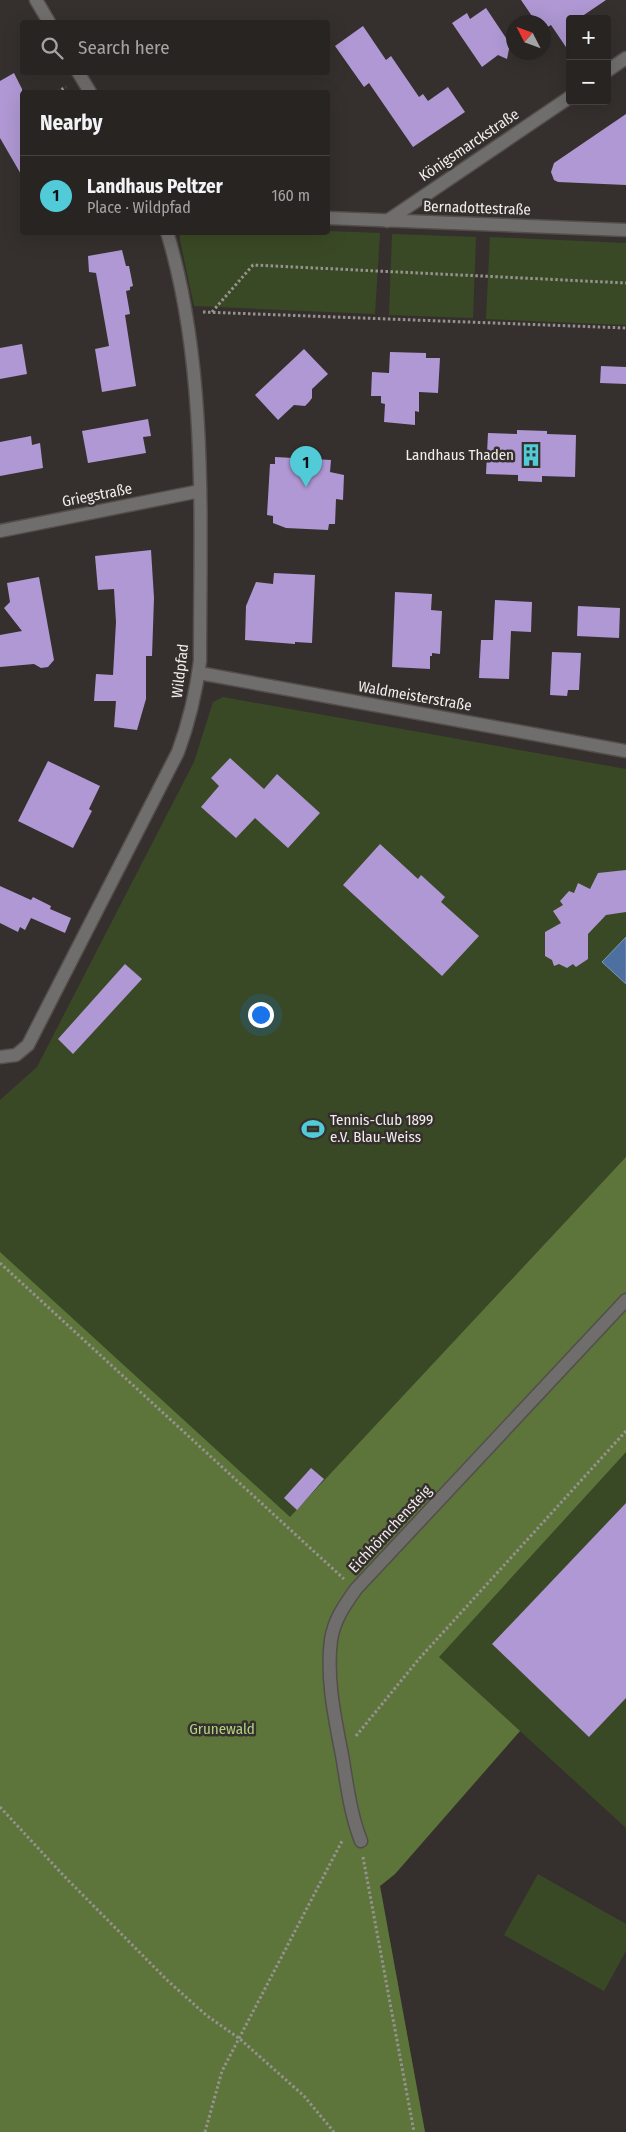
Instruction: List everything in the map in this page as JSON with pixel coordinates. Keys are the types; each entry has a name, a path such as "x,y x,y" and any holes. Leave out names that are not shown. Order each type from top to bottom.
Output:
{"street":[{"path":"36,0 49,20"},
{"path":"611,68 626,58"},
{"path":"80,75 89,90"},
{"name":"Königsmarckstraße","path":"387,221 566,99"},
{"name":"Bernadottestraße","path":"330,218 626,230"},
{"name":"Wildpfad","path":"0,1058 16,1055 28,1046 178,752 190,720 200,661 200,491 197,407 186,321 168,235"},
{"name":"Griegstraße","path":"0,530 200,491"},
{"name":"Waldmeisterstraße","path":"199,673 626,752"},
{"name":"Eichhörnchensteig","path":"360,1841 353,1820 332,1694 331,1640 338,1614 356,1589 626,1300"}],"path":[{"path":"60,90 66,87"},
{"path":"212,312 253,265 626,283"},
{"path":"200,312 626,328"},
{"path":"0,1263 356,1589"},
{"path":"342,1754 418,1660 626,1431"},
{"path":"0,1807 168,1981 206,2015 240,2039 304,2096 334,2132"},
{"path":"205,2132 222,2072 353,1820"},
{"path":"360,1841 414,2132"}],"green space":[{"path":"330,231 380,233 375,314 194,306 180,235 330,235"},
{"path":"392,234 476,237 473,318 389,315"},
{"path":"490,237 626,243 626,325 486,319"},
{"path":"223,697 626,769 626,1828 520,1731 395,1874 380,1886 425,2132 0,2132 0,1100 37,1067 194,762 213,702"},
{"name":"Grunewald","path":"626,1157 626,1452 439,1657 520,1731 395,1874 380,1886 425,2132 0,2132 0,1252 290,1517"},
{"path":"538,1874 626,1924 626,1951 604,1991 504,1935"}],"water":[{"path":"626,937 626,984 602,962"}],"building":[{"path":"521,0 606,0 584,15 566,15 566,47 551,25 551,15 531,15"},
{"path":"486,8 506,38 506,59 498,55 482,67 452,23 467,13 470,19"},
{"path":"363,26 386,60 391,56 419,97 423,94 428,101 448,87 465,112 413,147 369,83 364,87 335,46"},
{"path":"14,73 22,89 20,90 20,173 0,138 0,81"},
{"path":"626,114 626,185 558,182 554,180 551,172 554,163"},
{"path":"122,250 126,266 129,266 133,286 130,287 130,290 126,291 130,314 125,315 136,386 102,392 95,349 109,346 96,273 89,272 88,256"},
{"path":"22,344 27,374 0,379 0,348"},
{"path":"304,349 328,374 312,389 312,398 305,406 294,405 278,420 255,395"},
{"path":"390,352 426,353 426,358 440,358 438,393 419,392 419,412 415,411 415,425 384,422 385,404 381,403 381,396 371,396 372,372 389,373"},
{"path":"601,366 626,367 626,384 600,383"},
{"path":"148,419 151,436 143,437 146,453 88,463 82,431"},
{"name":"Landhaus Thaden","path":"517,430 547,431 547,434 576,435 575,477 542,476 542,482 518,481 518,475 486,474 488,433 517,434"},
{"path":"31,436 32,445 40,443 43,468 0,476 0,442"},
{"path":"275,457 331,460 330,472 344,475 343,500 336,499 335,524 329,524 328,530 286,528 273,523 273,516 267,515 270,464 275,464"},
{"path":"151,550 154,598 152,656 146,656 146,699 137,730 114,727 116,701 94,701 96,674 113,675 116,622 114,589 98,590 95,556"},
{"path":"274,573 315,575 312,643 295,642 295,644 245,640 246,606 256,582 273,584"},
{"path":"39,577 54,660 48,667 41,668 34,664 0,667 0,635 22,631 4,608 10,602 7,583"},
{"path":"395,592 432,594 431,610 442,611 440,654 432,653 432,656 430,656 430,669 392,667"},
{"path":"495,600 532,602 531,632 511,631 509,679 479,678 481,640 493,640"},
{"path":"578,606 620,608 619,638 577,636"},
{"path":"552,652 581,653 579,690 568,690 567,696 550,695"},
{"path":"230,758 264,789 277,774 320,813 288,848 255,818 236,838 201,807 219,786 211,778"},
{"path":"48,761 100,786 89,809 92,811 73,848 18,821"},
{"path":"380,844 418,879 421,875 445,897 441,902 479,936 442,976 343,885"},
{"path":"626,870 626,912 606,915 588,934 588,959 576,967 573,964 567,968 559,964 554,966 552,960 545,956 545,932 561,923 553,911 563,905 560,901 569,891 574,893 578,883 590,889 598,873"},
{"path":"0,886 31,900 33,897 51,906 50,909 71,918 65,933 31,918 25,930 20,927 18,932 0,923"},
{"path":"125,964 142,979 73,1054 58,1039"},
{"path":"311,1468 324,1479 297,1510 284,1498"},
{"path":"626,1503 626,1698 589,1737 492,1644"}],"place":[{"name":"Landhaus Thaden","path":"531,455"},
{"name":"Landhaus Peltzer","path":"306,487"},
{"name":"Tennis-Club 1899 e.V. Blau-Weiss","path":"313,1129"}]}
